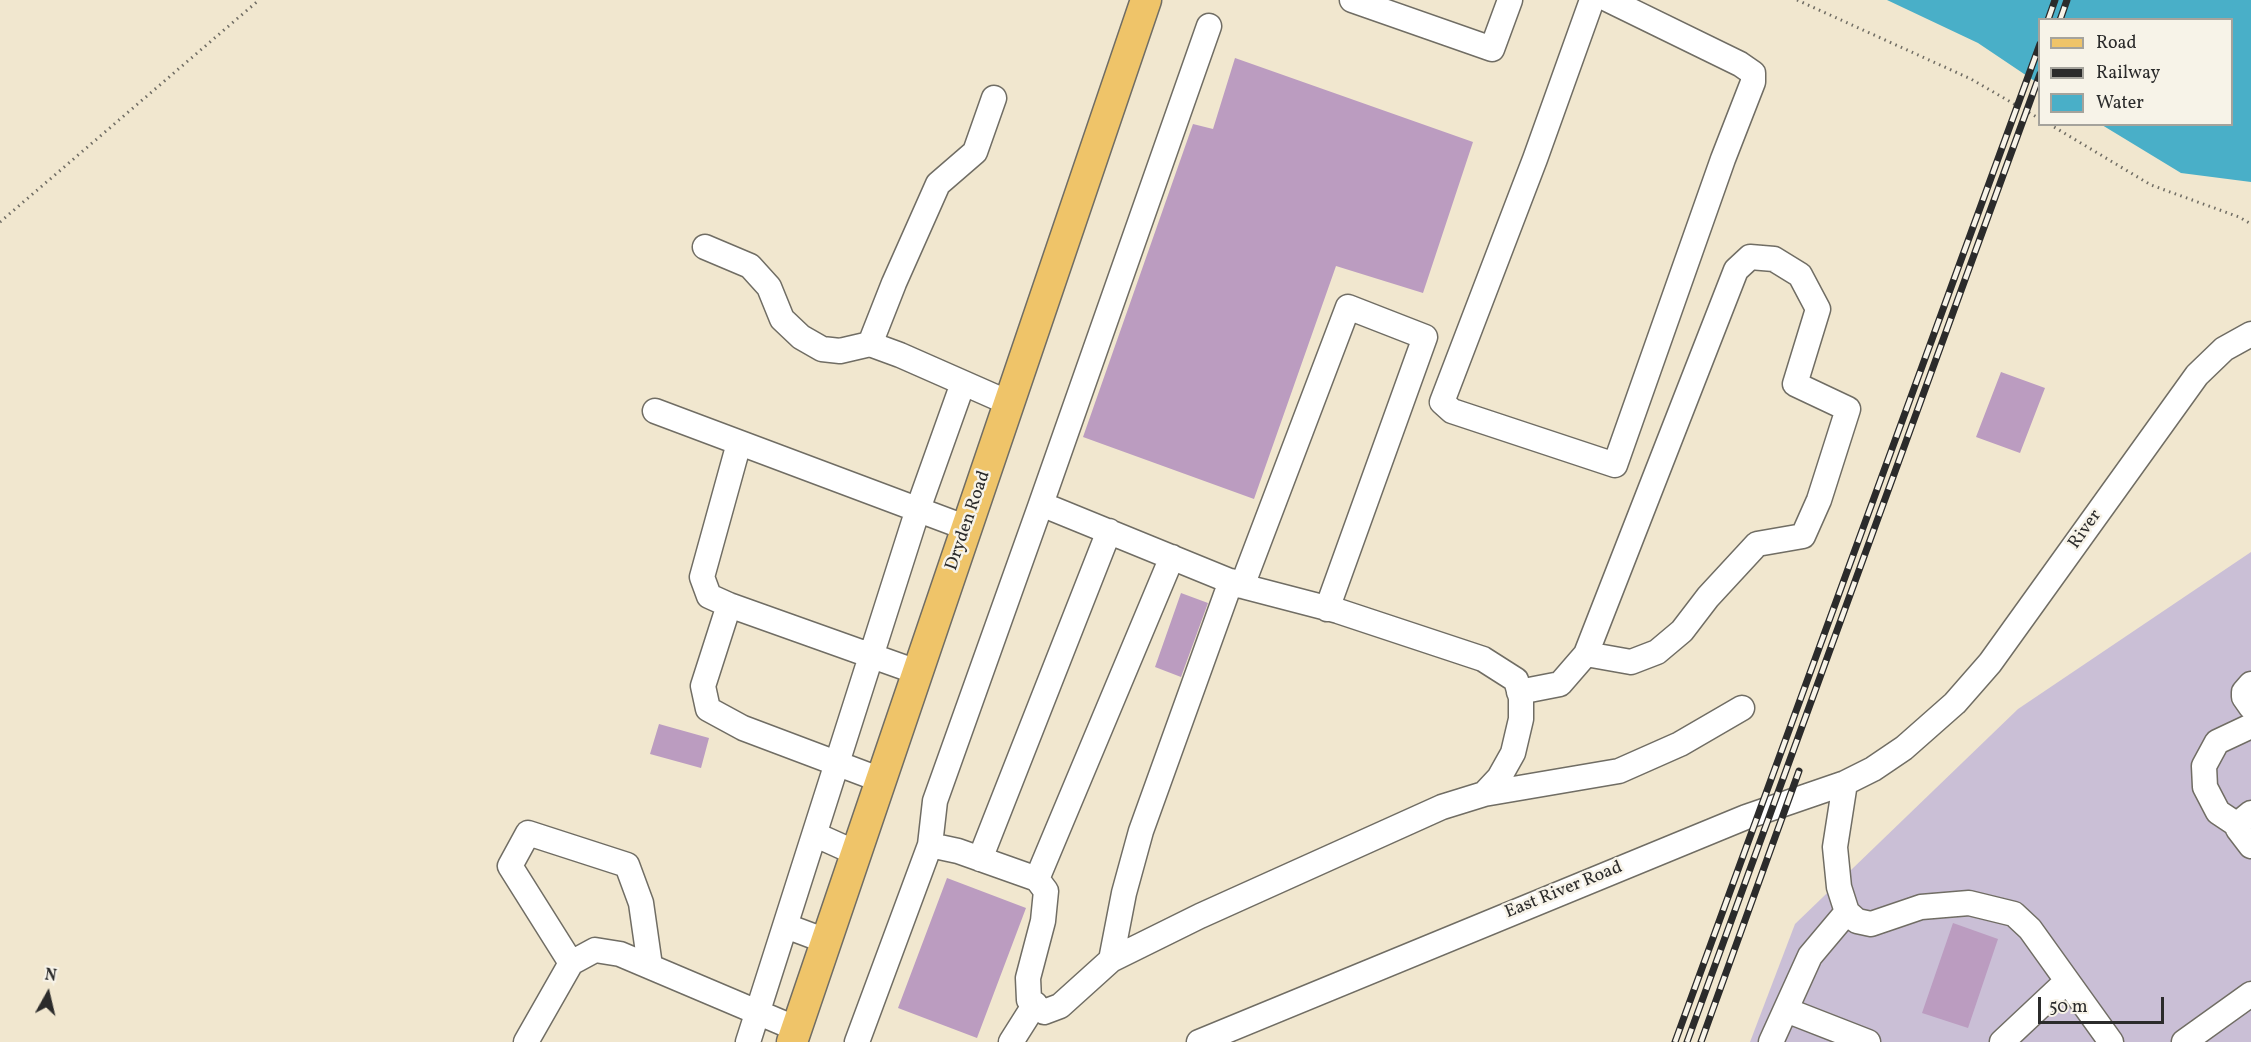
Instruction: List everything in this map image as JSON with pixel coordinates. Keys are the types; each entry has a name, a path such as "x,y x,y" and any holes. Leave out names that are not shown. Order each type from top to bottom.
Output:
{"main road":[{"name":"Dryden Road","path":"794,1036 1146,0"}],"street":[{"path":"1352,0 1492,49 1510,0"},
{"path":"1592,0 1535,159 1442,402 1452,411 1615,465 1723,159 1753,82 1753,73 1740,64 1609,0"},
{"path":"857,1042 930,845 935,801 1209,26"},
{"path":"870,344 938,184 975,152 994,98"},
{"path":"705,247 750,266 769,287 782,319 801,337 822,349 840,351 870,344 1009,404"},
{"path":"1519,692 1560,684 1586,654 1736,270 1750,257 1774,259 1800,275 1818,309 1795,384 1848,409 1819,500 1803,536 1757,544 1708,597 1682,631 1658,652 1631,662 1586,654"},
{"path":"1111,960 1124,893 1141,831 1237,583 1348,307 1425,337 1327,609"},
{"name":"River","path":"1924,732 1955,703 1990,663 2197,375 2224,349 2251,334"},
{"path":"748,1042 816,835 918,509 963,383"},
{"path":"655,411 967,528"},
{"path":"739,443 702,578 709,596 917,672"},
{"path":"1041,504 1237,583 1483,659 1516,680 1521,719 1513,753 1499,778 1484,794"},
{"path":"980,859 1109,531"},
{"path":"1037,879 1172,557"},
{"path":"729,605 704,686 708,709 743,728 881,780"},
{"path":"2251,684 2244,692 2244,698 2251,707"},
{"path":"930,845 958,851 1037,879 1046,891 1043,921 1028,978 1029,1000 1044,1012 1060,1006 1111,960 1200,916 1442,807 1484,794 1619,771 1680,744 1742,708"},
{"path":"2247,828 2218,812 2205,787 2204,766 2217,742 2251,726"},
{"name":"East River Road","path":"1198,1042 1746,817 1845,783 1873,769 1924,732"},
{"path":"1845,783 1835,846 1839,887 1847,912 1857,921 1871,924 1921,907 1969,903 2014,914 2030,929 2111,1042"},
{"path":"571,963 510,866 528,832 627,865 641,903 650,966"},
{"path":"816,835 856,853"},
{"path":"1771,1042 1810,956 1847,912"},
{"path":"786,926 826,941"},
{"path":"526,1042 571,963 595,950 620,954 650,966 758,1013 794,1036"},
{"path":"2001,1042 2067,981"},
{"path":"2184,1042 2251,994"},
{"path":"1011,1042 1035,1004"},
{"path":"1785,1010 1868,1042"}],"path":[{"path":"0,222 259,0"},
{"path":"1797,0 1971,79 2038,118"},
{"path":"2052,126 2151,185 2239,217 2251,224"}],"shaded area":[{"path":"2251,552 2251,1042 1750,1042 1795,924 2018,709"}],"water":[{"path":"1887,0 2251,0 2251,182 2181,173 2104,126 2233,126 2233,18 2038,18 2038,83 1978,43"}],"building":[{"path":"1235,58 1473,142 1423,293 1336,266 1254,499 1083,437 1193,124 1213,129"},
{"path":"2001,372 2045,388 2020,453 1976,437"},
{"path":"1181,593 1208,603 1181,677 1155,667"},
{"path":"659,724 709,738 701,768 650,754"},
{"path":"947,878 1026,908 977,1038 898,1008"},
{"path":"1953,923 1998,939 1968,1028 1922,1013"}],"railway":[{"path":"2049,18 2055,0"},
{"path":"2061,18 2067,0"},
{"path":"1675,1042 2038,49"},
{"path":"1687,1042 2038,79"},
{"path":"1701,1042 1799,771"}]}
